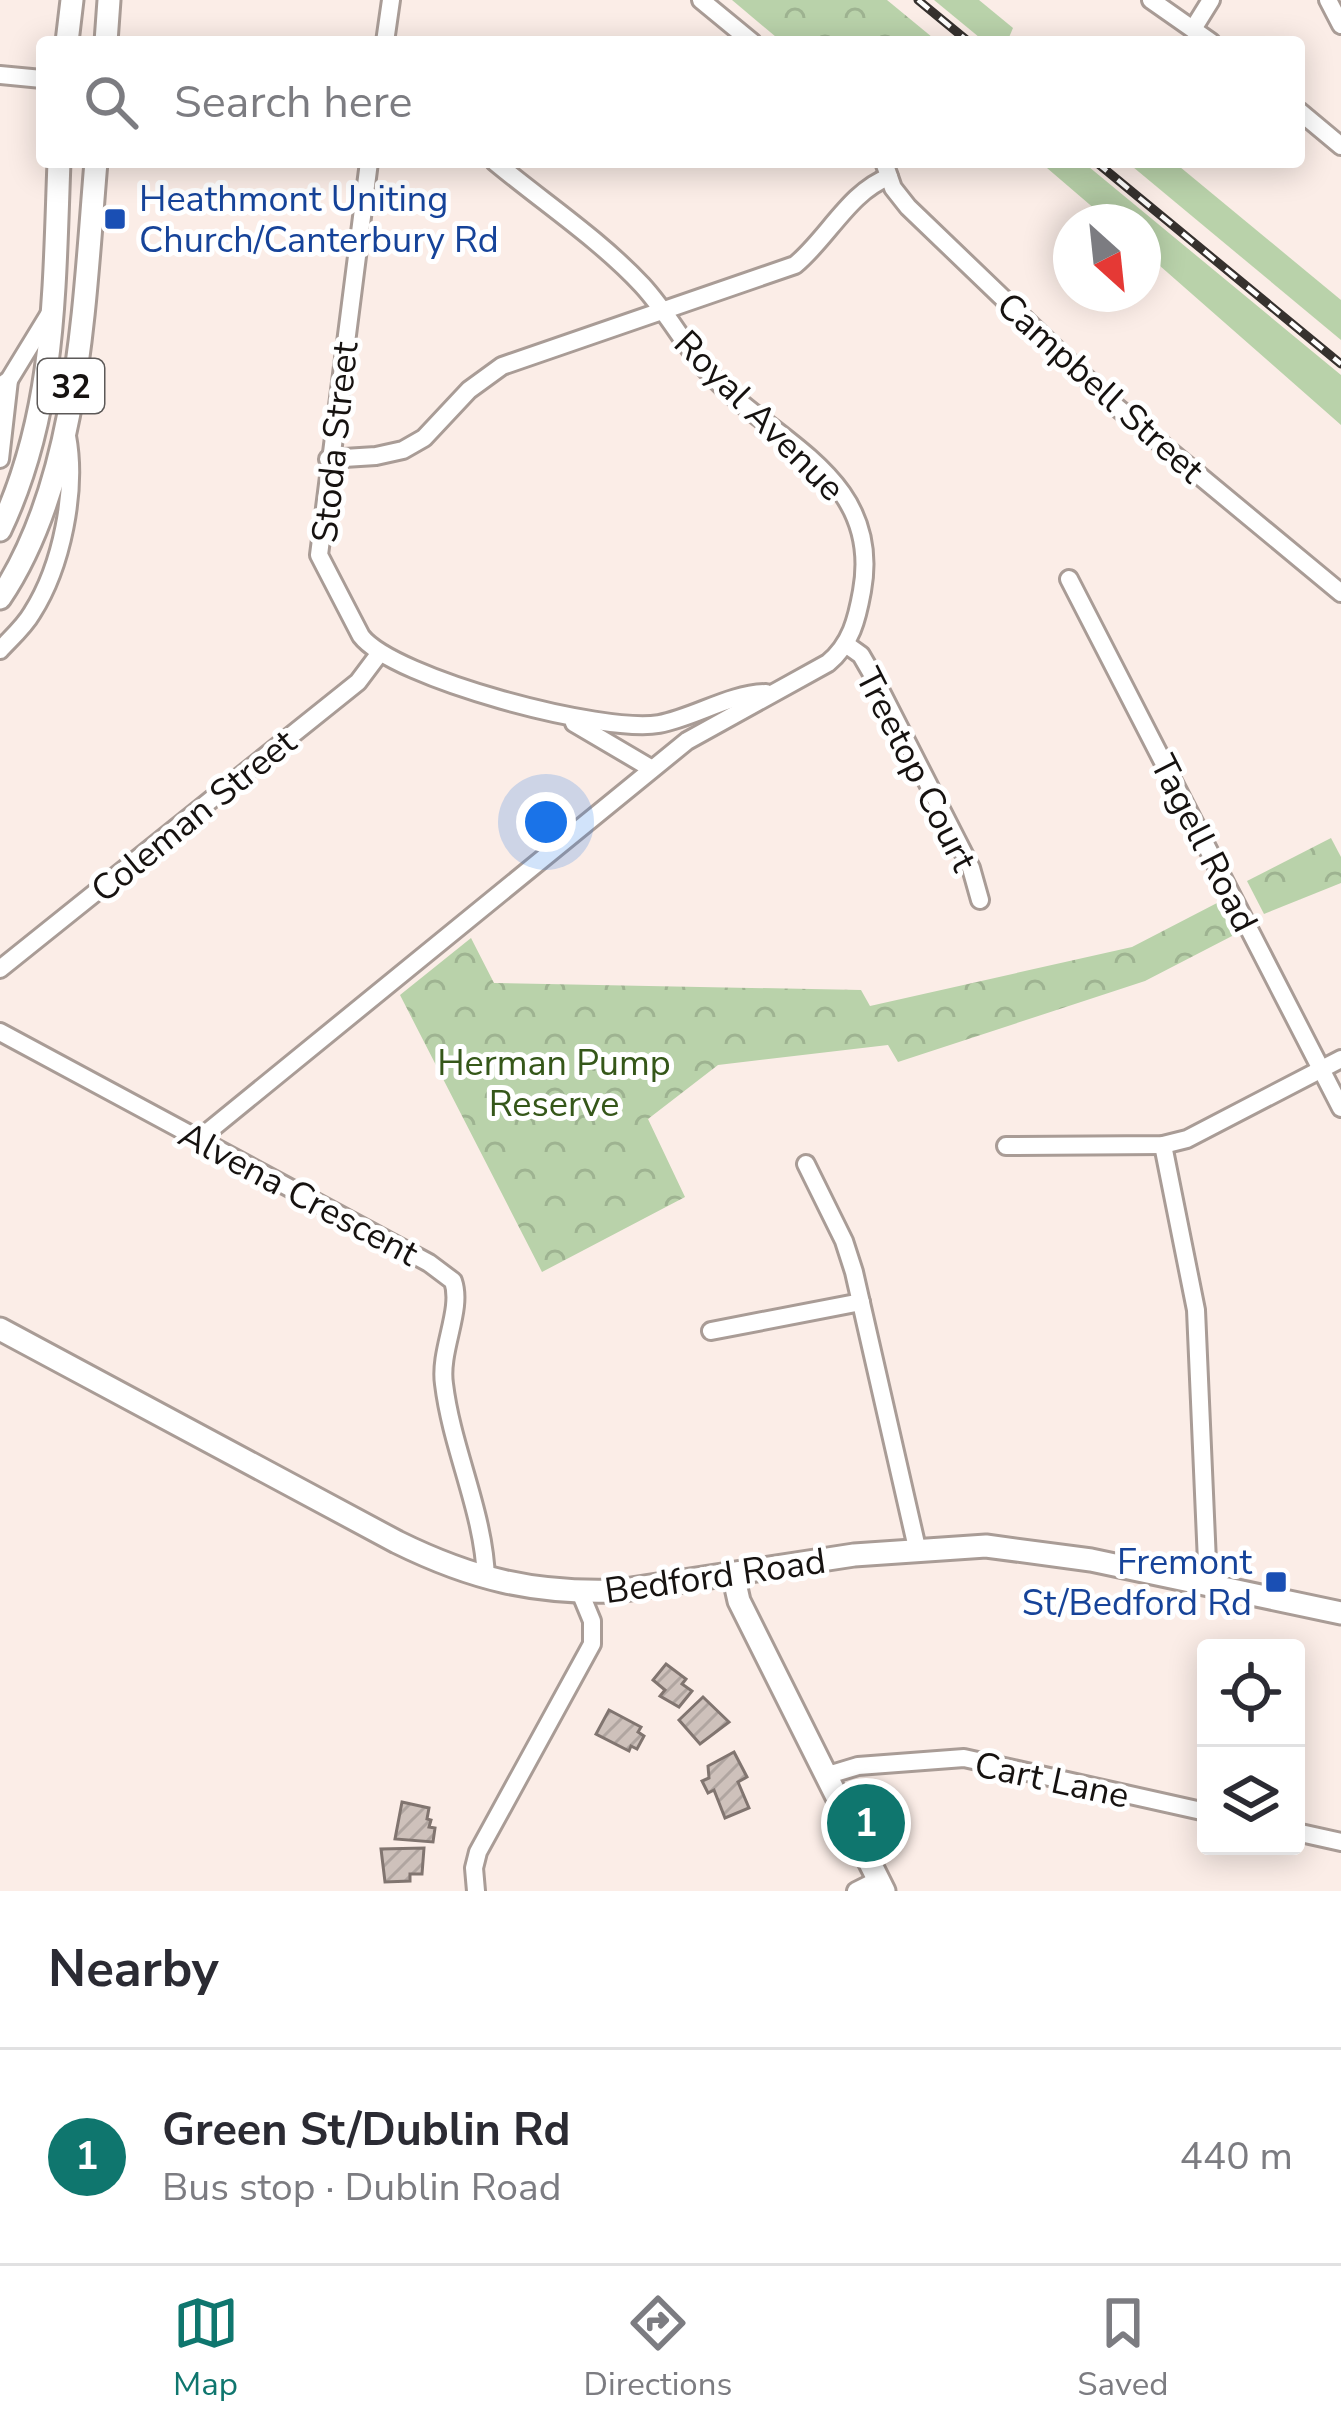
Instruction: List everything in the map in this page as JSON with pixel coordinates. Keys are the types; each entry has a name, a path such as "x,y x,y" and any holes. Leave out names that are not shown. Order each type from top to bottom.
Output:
{"main road":[{"path":"68,36 72,0"},
{"path":"107,36 110,0"},
{"name":"32","path":"0,530 21,483 39,418 55,304 59,168"},
{"name":"32","path":"0,598 38,522 65,423 95,168"},
{"name":"Bedford Road","path":"0,1329 398,1542 487,1580 580,1592 618,1591 917,1548 1007,1548 1091,1560 1341,1613"},
{"path":"734,1574 739,1600 881,1885"}],"street":[{"path":"387,36 391,0"},
{"path":"701,0 745,36"},
{"path":"1151,0 1203,36"},
{"path":"1193,28 1211,0"},
{"path":"1328,0 1341,25"},
{"path":"0,75 36,78"},
{"path":"1305,116 1341,146"},
{"name":"Stoda Street","path":"368,168 319,555 361,637 379,654"},
{"name":"Royal Avenue","path":"502,168 635,279 711,375 804,452 850,504 861,533 865,575 847,645"},
{"path":"328,459 404,450 424,438 469,390 502,366 795,265 886,169"},
{"name":"Campbell Street","path":"886,169 908,207 1113,404 1341,593"},
{"path":"0,459 4,387 55,304"},
{"path":"4,387 39,418"},
{"path":"0,650 33,613 64,535 73,470 65,423"},
{"name":"Tagell Road","path":"1069,579 1341,1108"},
{"path":"199,1139 652,769 700,733 828,663 847,645"},
{"name":"Treetop Court","path":"847,645 872,674 971,868 980,899"},
{"path":"379,654 563,717 617,726 660,724 747,694 773,693"},
{"name":"Coleman Street","path":"0,969 358,682 379,654"},
{"path":"563,717 652,769"},
{"name":"Alvena Crescent","path":"0,1032 429,1263 453,1281 457,1298 442,1358 444,1388 483,1543 487,1580"},
{"path":"1006,1146 1163,1145 1187,1139 1341,1059"},
{"path":"1163,1145 1196,1310 1208,1586"},
{"path":"806,1164 844,1241 917,1548"},
{"path":"711,1331 861,1303"},
{"path":"476,1891 478,1852 592,1644 592,1621 580,1592"},
{"name":"Cart Lane","path":"826,1776 858,1766 964,1758 1197,1810"},
{"path":"1305,1834 1341,1842"},
{"path":"856,1891 881,1885"}],"green space":[{"path":"732,0 887,0 931,36 775,36"},
{"path":"934,0 979,0 1013,28 1010,36 978,36"},
{"path":"1047,168 1090,168 1134,204 1089,204"},
{"path":"1134,168 1181,168 1341,300 1341,340"},
{"path":"1161,226 1341,375 1341,425 1161,267"},
{"path":"1331,838 1341,857 1341,883 1264,914 1247,881"},
{"name":"Herman Pump Reserve","path":"1217,903 1234,935 1145,981 898,1062 888,1045 718,1065 648,1119 685,1197 542,1272 400,995 471,938 494,983 861,990 870,1006 1132,947"}],"building":[{"path":"666,1664 686,1679 682,1684 692,1691 679,1707 660,1696 665,1690 653,1680"},
{"path":"703,1697 729,1722 700,1744 679,1720"},
{"path":"609,1710 641,1727 638,1732 644,1736 637,1749 631,1746 629,1751 596,1734"},
{"path":"734,1752 747,1777 738,1782 749,1808 725,1818 714,1790 708,1793 702,1781 709,1778 708,1766"},
{"path":"402,1802 429,1808 429,1827 435,1828 433,1842 395,1839"},
{"path":"424,1848 422,1874 410,1874 410,1881 385,1882 381,1849"}],"railway":[{"path":"918,0 962,36"},
{"path":"1103,168 1341,364"}],"place":[{"name":"Heathmont Uniting Church/Canterbury Rd","path":"115,219"},
{"name":"Fremont St/Bedford Rd","path":"1276,1582"},
{"name":"Green St/Dublin Rd","path":"866,1823"}]}
